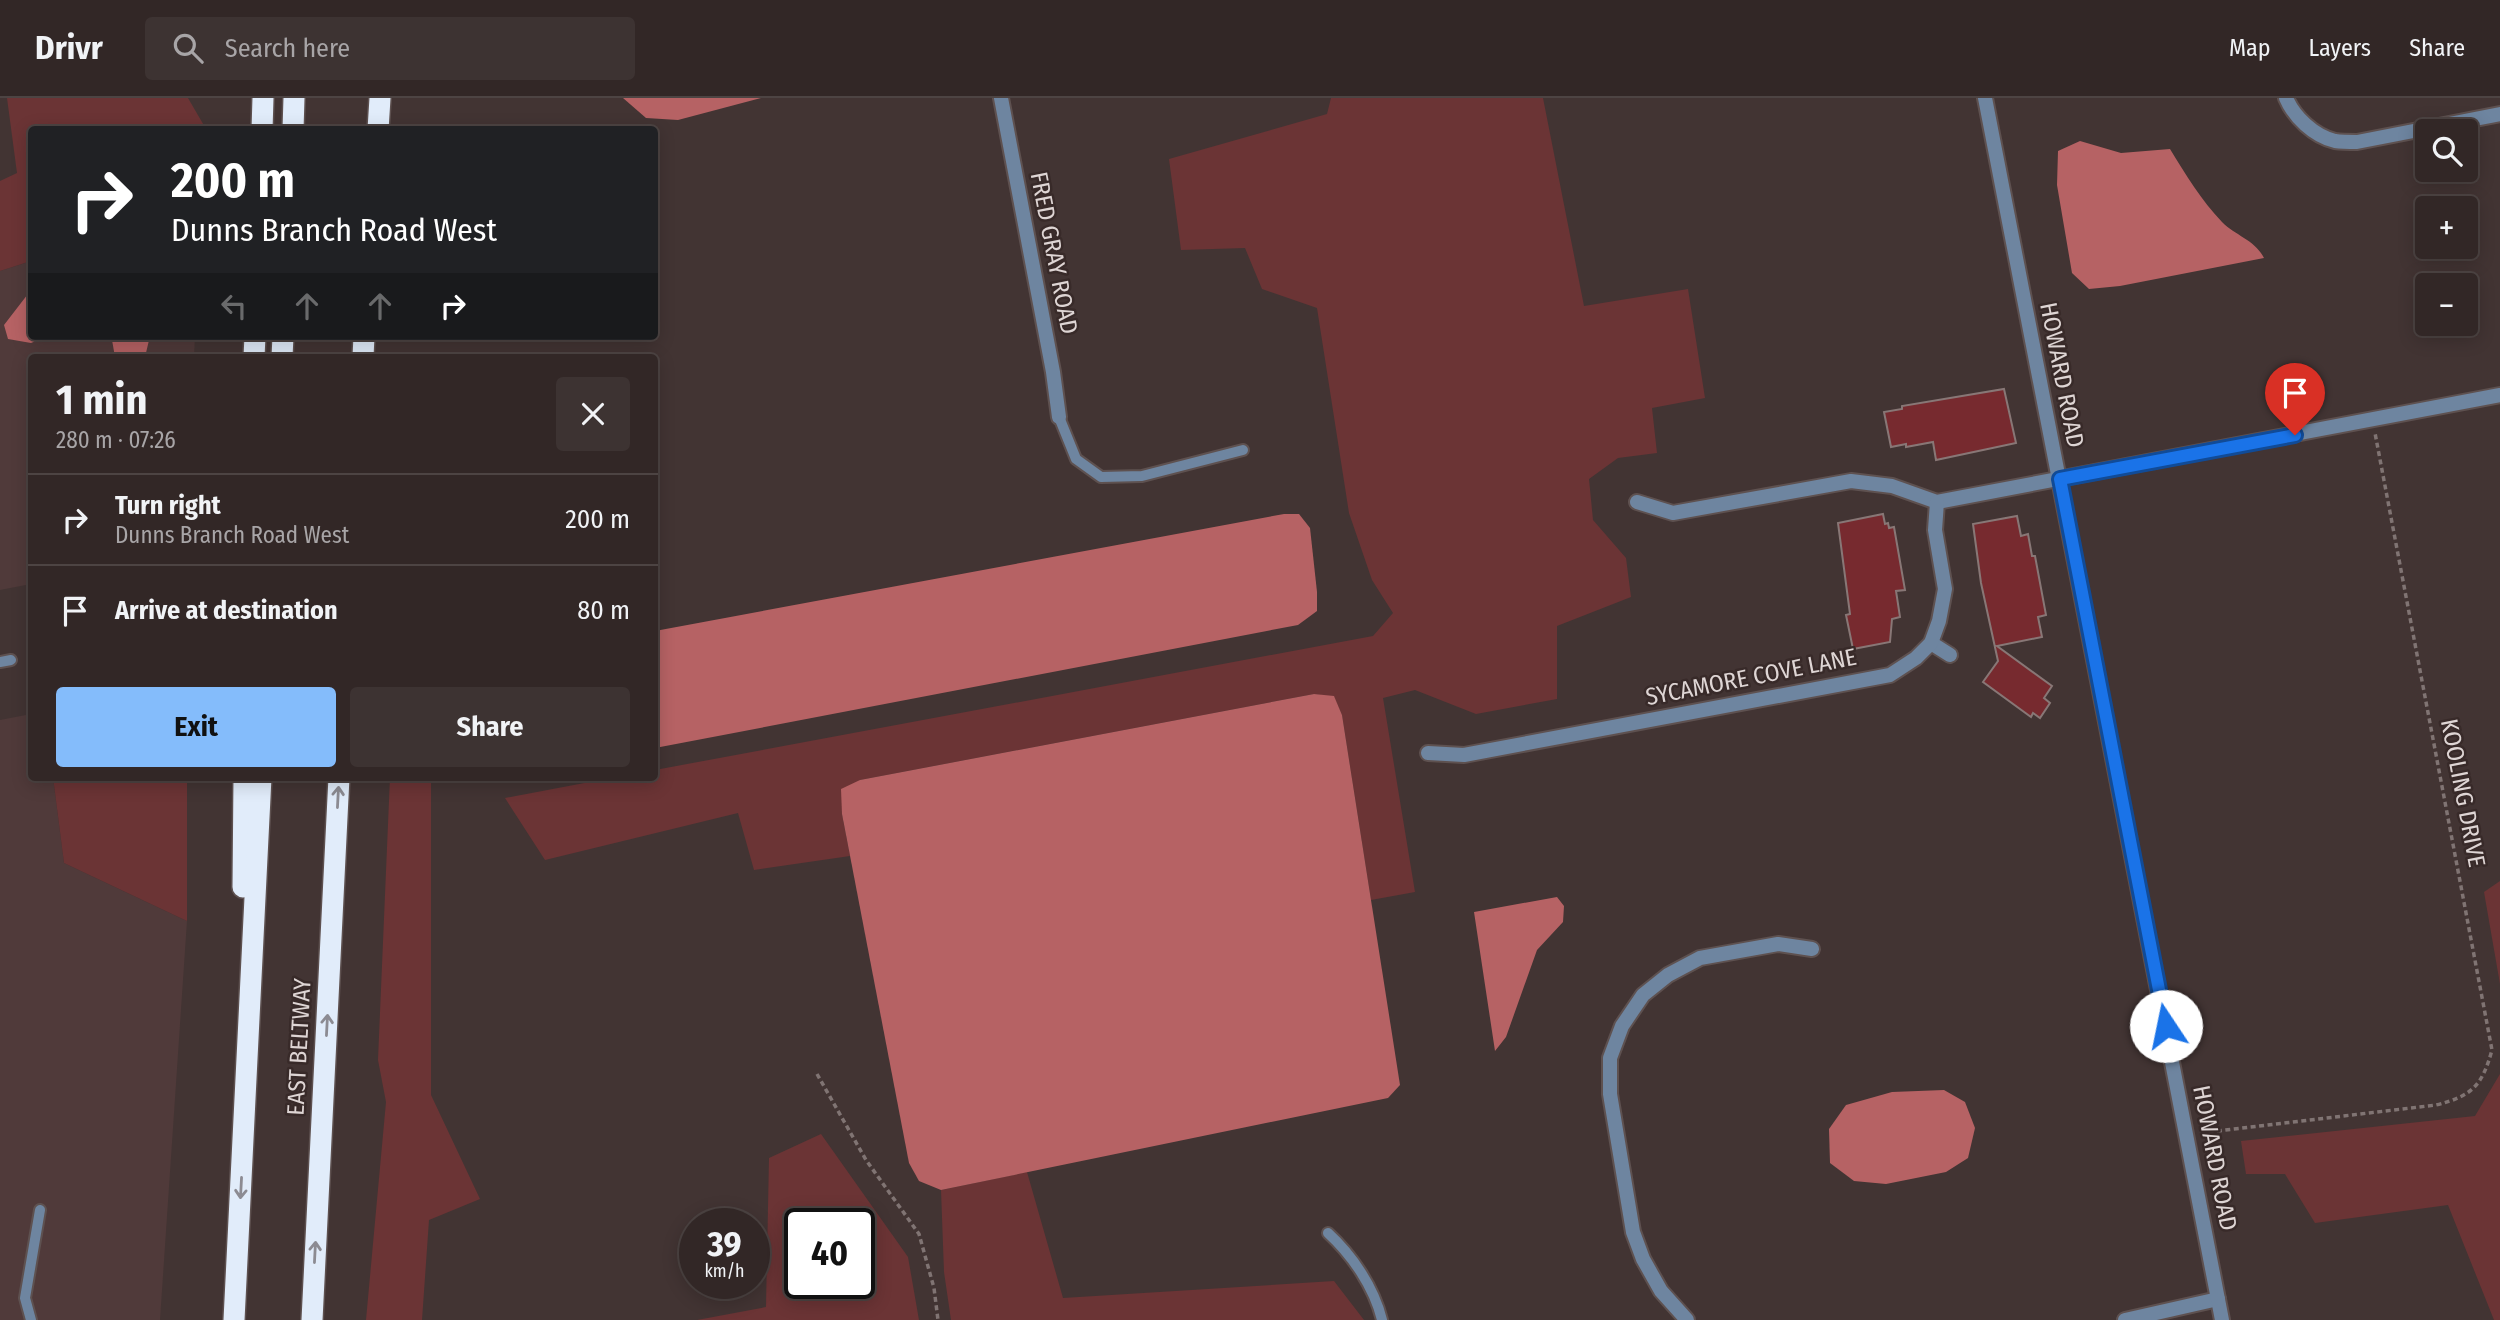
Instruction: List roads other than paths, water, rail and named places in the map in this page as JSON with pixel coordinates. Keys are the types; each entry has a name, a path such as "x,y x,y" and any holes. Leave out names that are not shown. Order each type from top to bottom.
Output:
{"highway":[{"path":"262,126 263,98"},
{"path":"293,126 294,98"},
{"path":"378,126 380,98"},
{"path":"244,781 244,1137"},
{"name":"EAST BELTWAY","path":"234,1320 261,781"},
{"name":"EAST BELTWAY","path":"312,1320 339,781"}],"street":[{"name":"FRED GRAY ROAD","path":"1001,98 1053,372 1059,417"},
{"name":"HOWARD ROAD","path":"1985,98 2222,1320"},
{"path":"2286,98 2291,110 2308,127 2333,141 2357,142 2500,114"},
{"path":"1637,502 1673,513 1851,481 1892,486 1937,502 2500,395"},
{"path":"1937,502 1935,530 1945,589 1939,621 1931,643 1950,655"},
{"name":"SYCAMORE COVE LANE","path":"1428,753 1464,755 1890,675 1916,658 1931,643"},
{"path":"1687,1320 1661,1291 1643,1259 1633,1232 1610,1094 1610,1058 1622,1026 1643,995 1668,975 1700,958 1778,944 1812,948"},
{"path":"2125,1320 2218,1299"}],"lane":[{"path":"1059,417 1076,459 1101,477 1142,476 1243,450"},
{"path":"32,1320 25,1298 40,1210"},
{"path":"1328,1233 1344,1248 1367,1282 1382,1320"}]}
